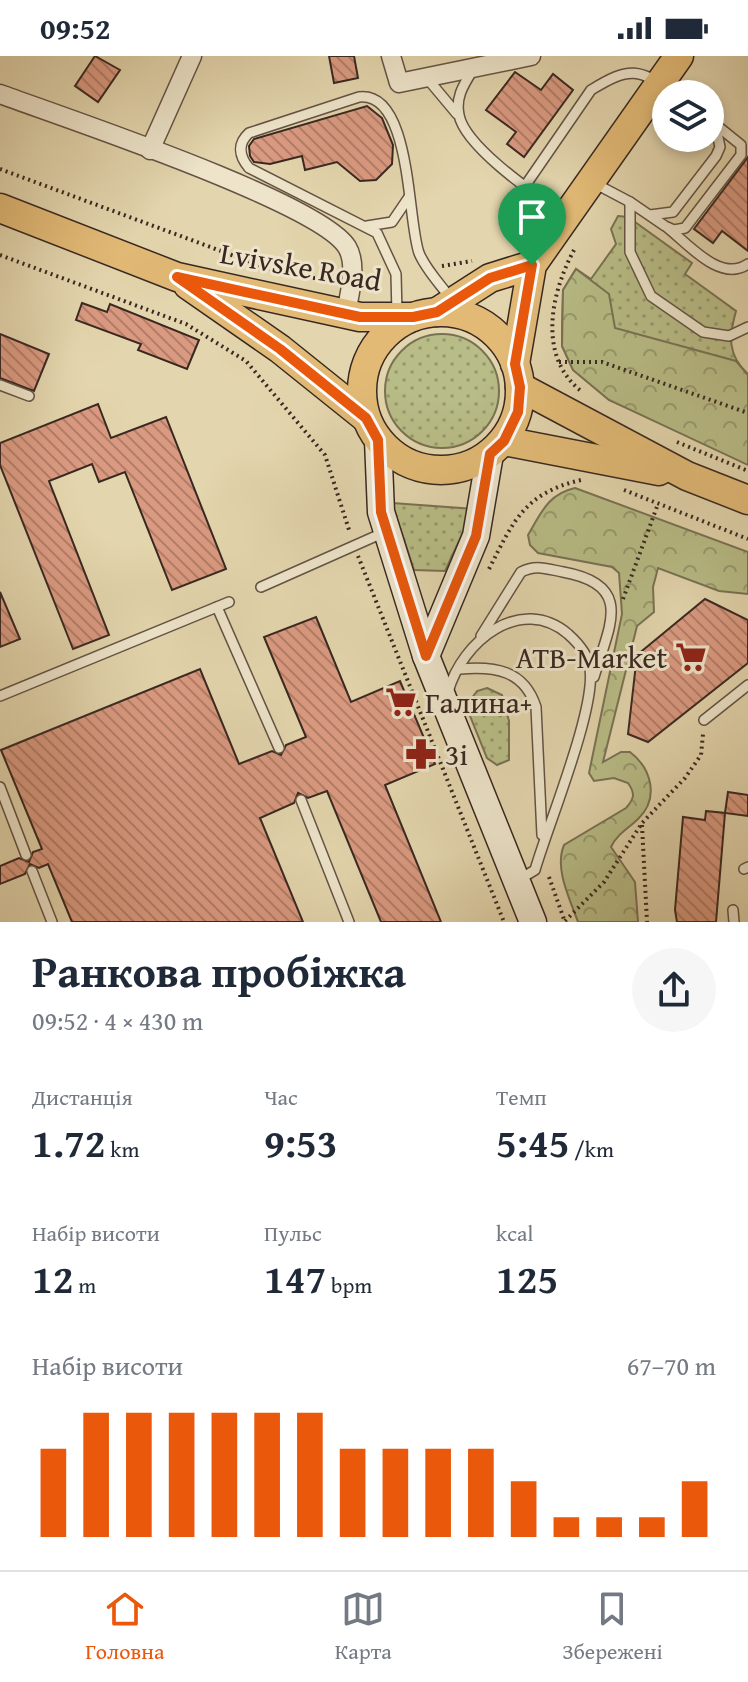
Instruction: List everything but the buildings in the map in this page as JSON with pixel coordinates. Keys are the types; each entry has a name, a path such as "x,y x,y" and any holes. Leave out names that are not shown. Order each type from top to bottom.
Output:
{"main road":[{"path":"671,80 679,56"},
{"path":"533,922 445,702 416,655 388,530 381,512 372,429 361,394 364,369 375,347 391,329 490,278 532,265 573,229 591,181 652,107"},
{"name":"Lvivske Road","path":"0,208 177,277 346,314 425,312"},
{"path":"416,655 476,536 497,448 518,412 518,375 532,265"},
{"name":"Lvivske Road","path":"177,277 280,349 372,429"},
{"path":"425,312 462,315 485,325 503,342 518,375 687,476 748,500"},
{"path":"372,429 396,457 419,468 444,471 468,466 497,448 687,476"}],"street":[{"path":"150,150 192,56"},
{"path":"391,56 399,83 531,56"},
{"path":"0,94 262,194 332,231 348,249 352,280 346,314"}],"lane":[{"path":"459,118 458,98 474,68"},
{"path":"525,186 591,90 623,73 644,72 656,80"},
{"path":"426,77 473,139 573,229"},
{"path":"367,96 374,99 396,127 419,253 425,312 396,274 385,245 367,226 249,168 242,159 243,139 265,126 345,101 367,96"},
{"path":"665,226 674,230 685,228 741,155 744,148 724,132"},
{"path":"650,215 673,212 717,152"},
{"path":"591,181 650,215 723,271 735,272 748,264"},
{"path":"367,226 392,222 405,208 410,196"},
{"path":"630,202 630,252 651,296 703,332 729,336 748,327"},
{"path":"0,385 29,396"},
{"path":"261,587 388,530"},
{"path":"445,702 450,683 521,572 532,566 590,577 600,584 610,600 612,618 535,870 517,882"},
{"path":"0,696 229,602"},
{"path":"217,607 279,748"},
{"path":"475,645 506,621 524,617 543,619 572,637 588,658 591,672 588,697"},
{"path":"460,669 486,667 506,672 521,679 531,691 536,707 543,842"},
{"path":"704,720 748,685"},
{"path":"0,787 26,855"},
{"path":"301,800 349,922"},
{"path":"32,871 52,922"},
{"path":"733,910 734,922"}],"path":[{"path":"0,169 289,277"},
{"path":"573,229 557,282 552,341 570,382 587,396"},
{"path":"0,255 186,324 246,361 325,455 354,546 416,655 504,922"},
{"path":"559,362 602,362 748,413"},
{"path":"675,441 748,471"},
{"path":"487,571 521,509 559,485 594,481"},
{"path":"617,487 748,539"},
{"path":"565,921 604,882 642,823 661,807 701,755 704,720"},
{"path":"642,823 640,841 647,922"}],"green space":[{"path":"618,216 628,217 692,263 685,274 736,311 732,329 733,352 748,374 748,462 609,400 573,370 562,346 563,290 576,269 591,279 616,244 611,229"},
{"path":"576,269 609,294 615,328 736,361 748,375 748,465 609,400 573,370 562,346 563,290"},
{"path":"442,334 464,338 482,351 495,369 499,391 495,413 482,431 464,444 442,448 420,444 402,431 389,413 385,391 389,369 402,351 420,338"},
{"path":"575,488 748,552 748,594 719,591 658,568 653,587 654,612 637,626 603,762 621,752 630,752 643,766 650,784 651,793 645,811 619,835 611,847 635,882 638,922 578,922 562,874 564,845 626,808 633,796 628,783 614,778 594,781 589,773 622,614 619,573 612,567 538,553 530,545 528,535 552,500"},
{"path":"392,503 474,509 445,571 414,570"},
{"path":"487,688 502,695 509,721 509,760 497,765 487,758 466,706 477,691"}],"place":[{"name":"ATB-Market","path":"691,657"},
{"name":"Галина+","path":"401,702"},
{"name":"3i","path":"421,754"}],"route":[{"path":"532,265 515,364 520,387 518,412 504,441 490,454 476,536 426,656 381,512 378,440 366,418 280,349 177,277 360,317 413,317 437,312 490,278 532,265"}]}
